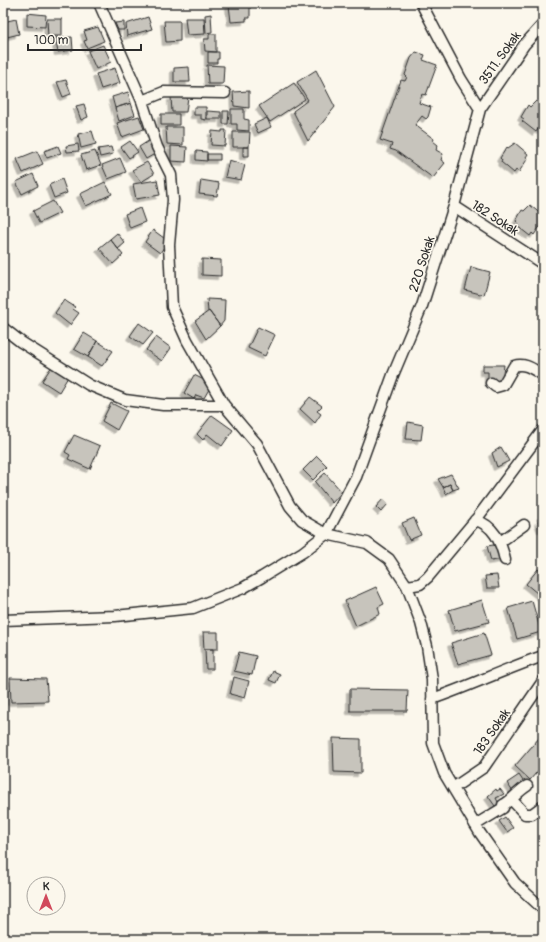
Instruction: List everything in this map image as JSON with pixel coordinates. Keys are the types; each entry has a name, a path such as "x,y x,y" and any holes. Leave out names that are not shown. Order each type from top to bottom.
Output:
{"street":[{"path":"99,3 142,101 157,147 172,175 173,200 169,253 172,307 187,340 224,406 258,444 296,513 310,526 326,534 367,543 389,559 407,586 422,623 428,646 432,699 433,743 444,773 475,825 514,882 543,910"},
{"path":"421,3 461,79 480,109"},
{"name":"3511. Sokak","path":"480,109 524,45 543,24"},
{"path":"142,101 164,92 225,93"},
{"name":"220 Sokak","path":"326,534 361,464 393,375 422,306 454,206 480,109"},
{"name":"182 Sokak","path":"454,206 543,264"},
{"path":"3,328 21,342 89,384 125,400 163,406 224,406"},
{"path":"491,383 496,387 503,385 514,366 518,364 524,365 543,375"},
{"path":"407,586 420,584 428,577 475,520 543,430"},
{"path":"475,520 484,523 492,530 500,542 505,560"},
{"path":"500,542 524,525"},
{"path":"3,620 115,616 193,608 243,588 303,552 326,534"},
{"path":"432,699 471,686 506,668 543,656"},
{"name":"183 Sokak","path":"453,788 484,766 543,681"},
{"path":"475,825 512,800 516,793 527,786"},
{"path":"512,800 525,814 532,814 543,806"}],"building":[{"path":"237,3 250,4 250,18 246,18 246,21 231,22 229,5 237,5"},
{"path":"27,13 46,15 45,27 27,26"},
{"path":"211,14 212,32 206,33 205,15"},
{"path":"148,17 152,29 127,36 126,24"},
{"path":"185,18 204,18 205,34 187,35"},
{"path":"16,19 19,34 3,38 3,22"},
{"path":"47,19 62,19 62,36 48,36"},
{"path":"164,21 180,21 180,41 166,42"},
{"path":"124,22 124,30 118,30 115,23"},
{"path":"98,27 104,41 87,48 84,41 87,40 84,31"},
{"path":"209,34 216,34 216,52 205,51 204,39 209,39"},
{"path":"72,37 73,50 58,52 55,38"},
{"path":"103,45 111,62 96,69 88,51"},
{"path":"208,52 219,52 219,59 217,59 217,63 208,63"},
{"path":"416,52 425,55 423,60 437,65 426,95 422,94 419,103 431,107 428,117 426,119 422,116 415,125 434,139 433,141 438,145 436,150 443,154 441,160 445,163 433,178 396,151 390,149 392,144 380,140 401,80 405,81 407,77 405,75 411,58"},
{"path":"207,65 224,66 223,84 208,84"},
{"path":"189,67 190,82 174,82 174,68"},
{"path":"115,68 120,83 101,89 96,74"},
{"path":"316,70 335,107 308,141 293,111 308,100 297,82"},
{"path":"66,80 71,94 63,97 57,82"},
{"path":"294,83 305,99 270,122 259,106"},
{"path":"249,91 249,108 234,106 233,92"},
{"path":"128,92 131,103 115,108 112,97"},
{"path":"171,97 188,97 186,112 172,112"},
{"path":"536,101 543,107 543,127 540,131 538,129 536,132 522,121 524,119 521,117 528,105 530,107"},
{"path":"131,103 135,115 119,121 115,108"},
{"path":"84,104 88,117 81,120 76,106"},
{"path":"194,107 206,107 206,120 201,119 201,115 194,115"},
{"path":"231,109 244,109 244,119 249,120 249,131 237,130 237,124 231,124"},
{"path":"207,111 221,112 221,119 207,119"},
{"path":"223,111 229,111 228,124 223,124"},
{"path":"161,114 179,114 179,125 161,125"},
{"path":"139,116 144,129 122,137 117,123"},
{"path":"267,118 271,127 258,133 254,124"},
{"path":"166,127 183,127 183,145 167,144"},
{"path":"222,130 226,130 225,146 211,145 212,131 222,132"},
{"path":"92,131 96,144 81,148 78,134"},
{"path":"233,132 250,132 249,147 233,147"},
{"path":"150,140 158,152 146,159 139,147"},
{"path":"130,141 138,152 129,158 121,147"},
{"path":"515,143 528,154 526,157 528,158 519,172 516,170 514,173 501,162 502,160 500,158 507,147 508,148"},
{"path":"78,144 79,151 67,152 66,146"},
{"path":"58,146 61,153 47,158 44,151"},
{"path":"171,146 187,147 186,162 171,161"},
{"path":"111,147 113,154 100,157 98,149"},
{"path":"243,147 249,147 249,156 243,156"},
{"path":"37,151 43,164 23,173 17,159"},
{"path":"95,151 101,165 86,170 81,155"},
{"path":"196,151 207,152 207,161 196,160"},
{"path":"207,154 220,154 220,160 207,160"},
{"path":"120,158 126,172 108,179 102,165"},
{"path":"229,160 245,165 241,180 225,177"},
{"path":"147,162 154,174 141,182 132,170"},
{"path":"33,174 38,186 22,194 16,182"},
{"path":"62,179 67,193 54,198 49,185"},
{"path":"157,180 160,195 136,199 133,184"},
{"path":"201,180 219,183 217,196 199,194"},
{"path":"105,182 112,194 86,206 80,194"},
{"path":"53,201 60,213 39,223 33,211"},
{"path":"530,205 543,216 543,222 534,235 532,233 530,236 516,225 518,223 516,221 522,210 524,211"},
{"path":"140,208 145,222 130,228 125,214"},
{"path":"153,230 168,241 160,253 145,242"},
{"path":"117,233 125,243 118,249 110,239"},
{"path":"110,239 123,255 113,264 99,248"},
{"path":"202,259 221,260 221,276 202,275"},
{"path":"471,267 490,272 484,295 465,290"},
{"path":"207,299 225,300 224,321 220,326 209,311 208,312"},
{"path":"64,300 75,307 73,309 79,313 70,325 55,313"},
{"path":"209,311 220,326 206,339 195,321"},
{"path":"139,323 153,333 143,345 130,336"},
{"path":"258,327 275,335 265,356 248,348"},
{"path":"84,333 97,341 88,357 74,349"},
{"path":"156,337 171,348 162,361 146,350"},
{"path":"97,341 113,351 102,366 88,357"},
{"path":"483,365 504,365 502,382 488,382 488,372 483,372"},
{"path":"52,366 68,377 59,392 42,381"},
{"path":"194,375 212,384 204,398 196,395 194,399 184,393"},
{"path":"310,397 322,406 317,411 321,414 315,423 300,409"},
{"path":"111,403 127,411 117,430 102,421"},
{"path":"212,415 233,430 222,446 207,434 203,440 197,434"},
{"path":"408,422 423,425 421,440 406,439"},
{"path":"74,435 100,446 90,469 68,459 70,455 65,452"},
{"path":"501,447 509,461 497,467 492,453"},
{"path":"317,456 327,466 313,480 303,470"},
{"path":"325,473 342,492 332,503 315,482"},
{"path":"451,474 459,488 453,490 450,484 443,487 438,479"},
{"path":"450,484 453,490 446,494 443,487"},
{"path":"383,499 388,504 381,512 376,507"},
{"path":"543,515 543,529 541,529 538,521 542,519 540,516"},
{"path":"414,518 421,535 409,540 402,523"},
{"path":"500,544 503,559 491,561 487,546"},
{"path":"538,569 543,573 543,598 526,584"},
{"path":"497,575 499,588 487,588 485,576"},
{"path":"376,587 384,604 378,607 380,614 356,626 345,601"},
{"path":"482,600 489,622 455,631 449,610"},
{"path":"532,601 541,632 517,639 508,608"},
{"path":"203,632 218,632 218,649 204,649"},
{"path":"484,633 491,655 458,664 451,643"},
{"path":"205,649 213,649 213,669 206,669"},
{"path":"239,652 256,656 252,675 234,671"},
{"path":"273,671 280,674 276,683 269,680"},
{"path":"234,677 249,681 245,698 230,694"},
{"path":"10,678 46,679 48,701 11,702"},
{"path":"350,689 408,690 407,711 350,711"},
{"path":"540,737 543,740 543,765 530,780 515,766"},
{"path":"333,738 361,739 361,773 334,772"},
{"path":"519,775 525,784 513,792 507,783"},
{"path":"496,789 497,791 500,789 504,794 496,798 499,804 495,806 488,796"},
{"path":"505,817 513,828 507,832 499,821"}]}
